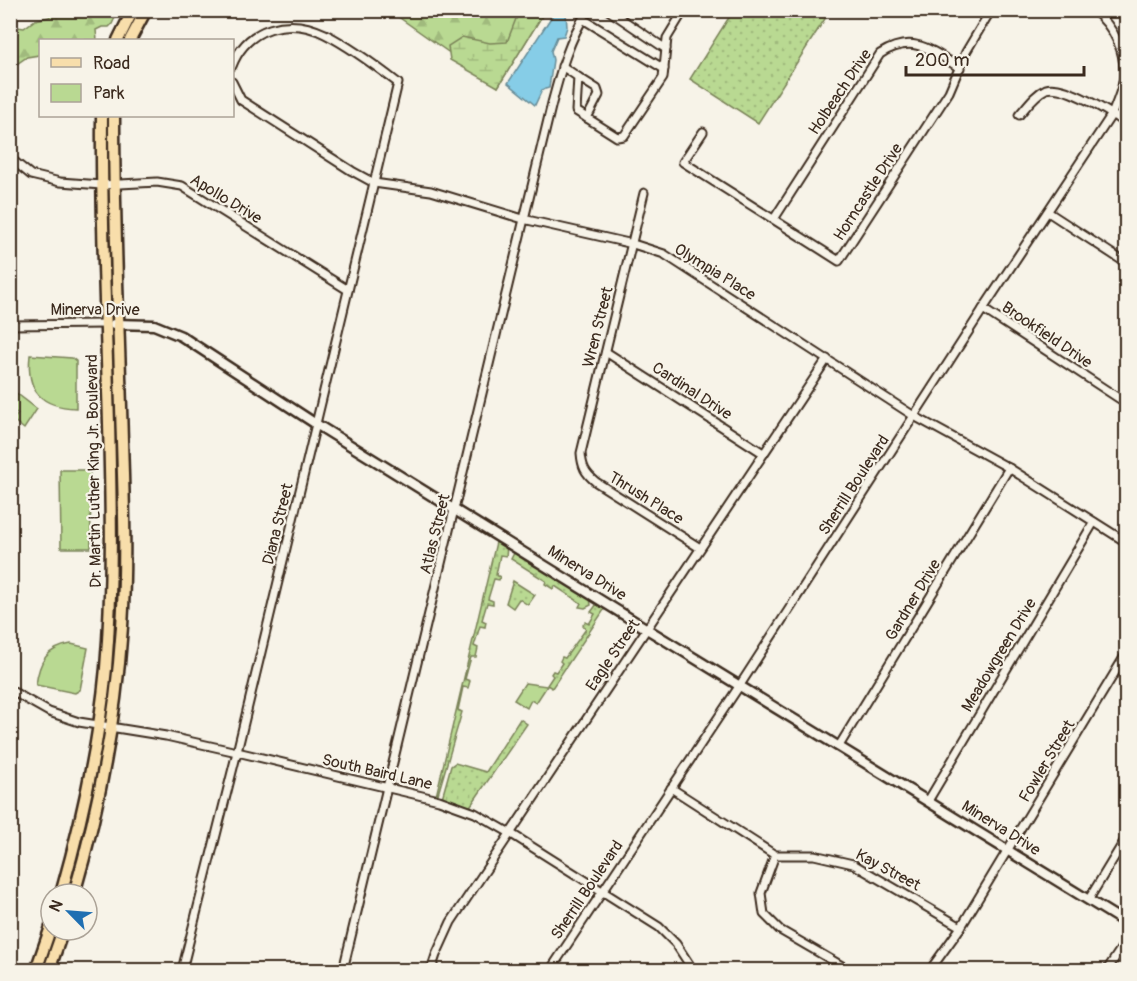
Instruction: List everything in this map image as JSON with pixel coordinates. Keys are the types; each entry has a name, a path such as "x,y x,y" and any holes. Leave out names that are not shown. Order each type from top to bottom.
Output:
{"main road":[{"path":"118,39 133,10"},
{"path":"130,39 145,10"},
{"name":"Dr. Martin Luther King Jr. Boulevard","path":"64,882 87,792 106,669 112,541 102,117"},
{"name":"Dr. Martin Luther King Jr. Boulevard","path":"77,882 96,809 110,727 122,628 124,572 114,117"},
{"path":"36,970 46,942"},
{"path":"49,970 59,942"}],"street":[{"name":"Atlas Street","path":"343,970 552,103 566,51 588,10"},
{"path":"608,10 666,49"},
{"path":"578,77 576,111 617,137 624,136 663,78 667,38 684,10"},
{"name":"Horncastle Drive","path":"703,132 683,162 839,261 949,92 974,37 991,10"},
{"name":"Sherrill Boulevard","path":"553,966 740,685 1112,114 1124,81 1122,50 1105,20 1093,10"},
{"path":"1105,20 1111,10"},
{"path":"583,18 664,69"},
{"name":"Diana Street","path":"182,970 237,752 398,83 324,33 296,25 271,28 257,33 246,42 234,61"},
{"name":"Holbeach Drive","path":"774,219 880,54 899,44 921,45 960,68"},
{"path":"562,66 597,89 598,95 587,118"},
{"name":"Olympia Place","path":"234,86 241,100 374,183 431,191 523,219 633,244 664,254 914,416 1009,468 1126,542"},
{"path":"1019,115 1034,97 1047,89 1061,88 1112,114 1126,124"},
{"name":"Apollo Drive","path":"10,158 31,175 60,183 102,186 157,182 182,186 348,290"},
{"name":"Wren Street","path":"582,466 581,453 644,193"},
{"path":"1048,212 1126,263"},
{"name":"Brookfield Drive","path":"983,309 1126,403"},
{"name":"Minerva Drive","path":"10,326 154,325 181,336 647,629 1126,922"},
{"name":"Cardinal Drive","path":"606,351 764,453"},
{"name":"Eagle Street","path":"431,970 451,922 826,359"},
{"name":"Thrush Place","path":"582,466 587,475 596,482 700,548"},
{"name":"Gardner Drive","path":"839,746 1009,468"},
{"name":"Meadowgreen Drive","path":"928,801 1094,522"},
{"name":"Fowler Street","path":"930,970 961,927 1126,654"},
{"name":"South Baird Lane","path":"10,690 49,712 79,722 166,736 237,752 439,800 466,810 510,833 659,927 676,944 693,970"},
{"path":"671,788 775,855 761,893 764,914 780,930 849,970"},
{"path":"1089,899 1126,838"},
{"name":"Kay Street","path":"775,855 814,855 853,864 961,927"},
{"path":"1107,970 1126,941"}],"green space":[{"path":"54,11 118,11 109,27 96,30 97,39 39,39 39,55 27,57 11,68 11,44 15,38 11,33 11,26 24,28 35,20 49,17"},
{"path":"390,11 545,11 498,87"},
{"path":"519,11 545,11 498,87 450,60 448,46 462,37 490,43 507,42"},
{"path":"733,11 830,11 758,123 690,79"},
{"path":"30,355 72,358 76,361 76,408 53,404 38,395 29,368"},
{"path":"11,389 37,409 24,429 13,420 18,414 11,409"},
{"path":"60,470 90,470 91,548 61,548"},
{"path":"497,538 507,550 506,556 500,555 496,575 500,577 499,580 494,579 488,599 493,601 493,604 487,603 482,620 486,622 485,627 480,626 474,646 478,648 476,657 471,657 465,679 470,681 468,688 463,687 458,710 462,712 436,796"},
{"path":"515,551 590,597 591,605 585,608 579,607 581,603 555,586 553,589 545,584 546,581 511,559"},
{"path":"513,581 535,595 528,605 519,599 513,608 506,603"},
{"path":"597,604 606,607 552,688 547,685 553,676 551,674 553,671 556,672 562,663 560,661 562,657 565,658 586,629 583,625 585,622 589,624 595,614 591,612"},
{"path":"71,644 88,648 80,690 75,693 36,685 39,669 50,652"},
{"path":"525,683 547,686 536,703 531,700 527,708 514,700"},
{"path":"520,719 527,724 469,808 442,798 451,766 455,763 486,772"}],"water":[{"path":"556,10 566,13 567,27 564,36 557,37 551,51 553,60 549,88 542,90 535,105 508,83"}]}
